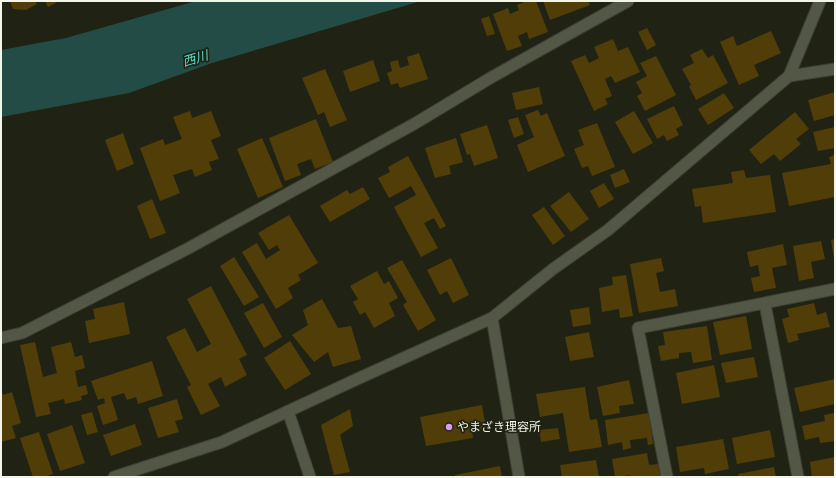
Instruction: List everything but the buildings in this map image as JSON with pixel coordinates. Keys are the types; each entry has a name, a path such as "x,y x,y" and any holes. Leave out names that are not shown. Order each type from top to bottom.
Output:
{"street":[{"path":"1,338 22,333 187,249 414,124 492,77 628,1"},
{"path":"114,477 222,442 492,318 553,269 608,230 789,76 820,1"},
{"path":"789,76 835,69"},
{"path":"667,477 638,328 835,290"},
{"path":"765,304 798,477"},
{"path":"492,318 519,477"},
{"path":"288,411 310,477"}],"water":[{"name":"西川","path":"196,1 421,1 212,63 129,93 1,117 1,50 66,38"}],"place":[{"name":"やまざき理容所","path":"449,427"}]}
